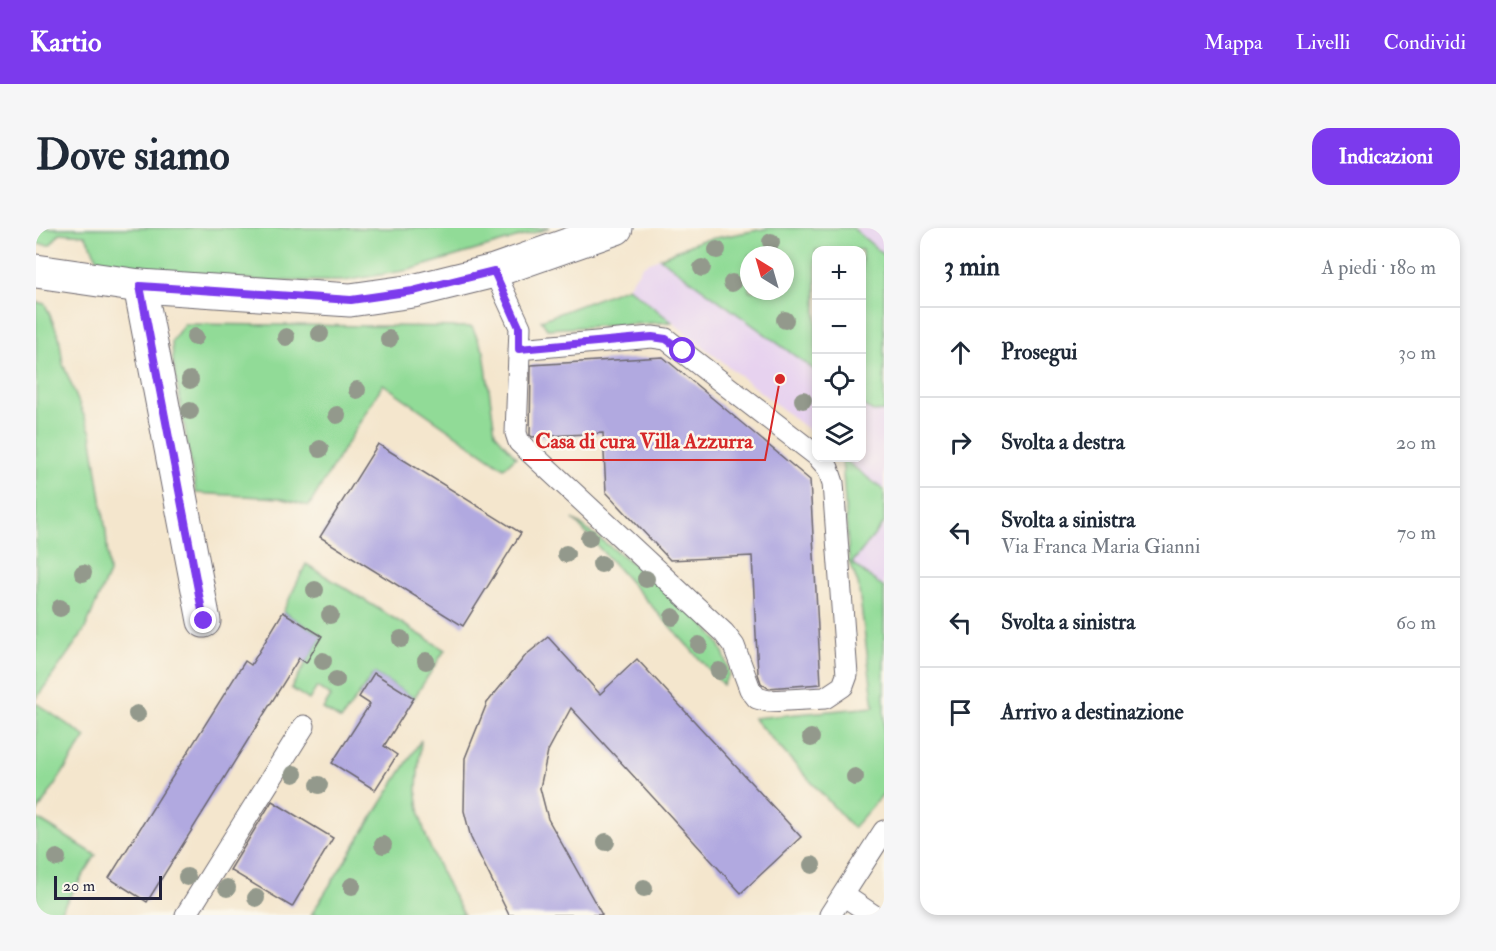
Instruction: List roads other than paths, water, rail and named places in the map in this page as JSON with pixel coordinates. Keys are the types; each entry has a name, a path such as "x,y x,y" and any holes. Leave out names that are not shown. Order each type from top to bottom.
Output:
{"street":[{"path":"36,271 140,286 351,300 413,291 494,271 616,228"},
{"path":"140,286 204,621"}],"lane":[{"path":"494,271 519,327 516,433 519,442 724,633 734,646 750,689 757,698 768,701 825,698 843,686 847,675 833,483 828,468 823,462"},
{"path":"519,349 652,337 666,339 812,451"},
{"path":"186,915 304,726"},
{"path":"830,915 884,831"},
{"path":"843,896 873,915"}],"place":[{"name":"Casa di cura Villa Azzurra","path":"780,379"}]}
